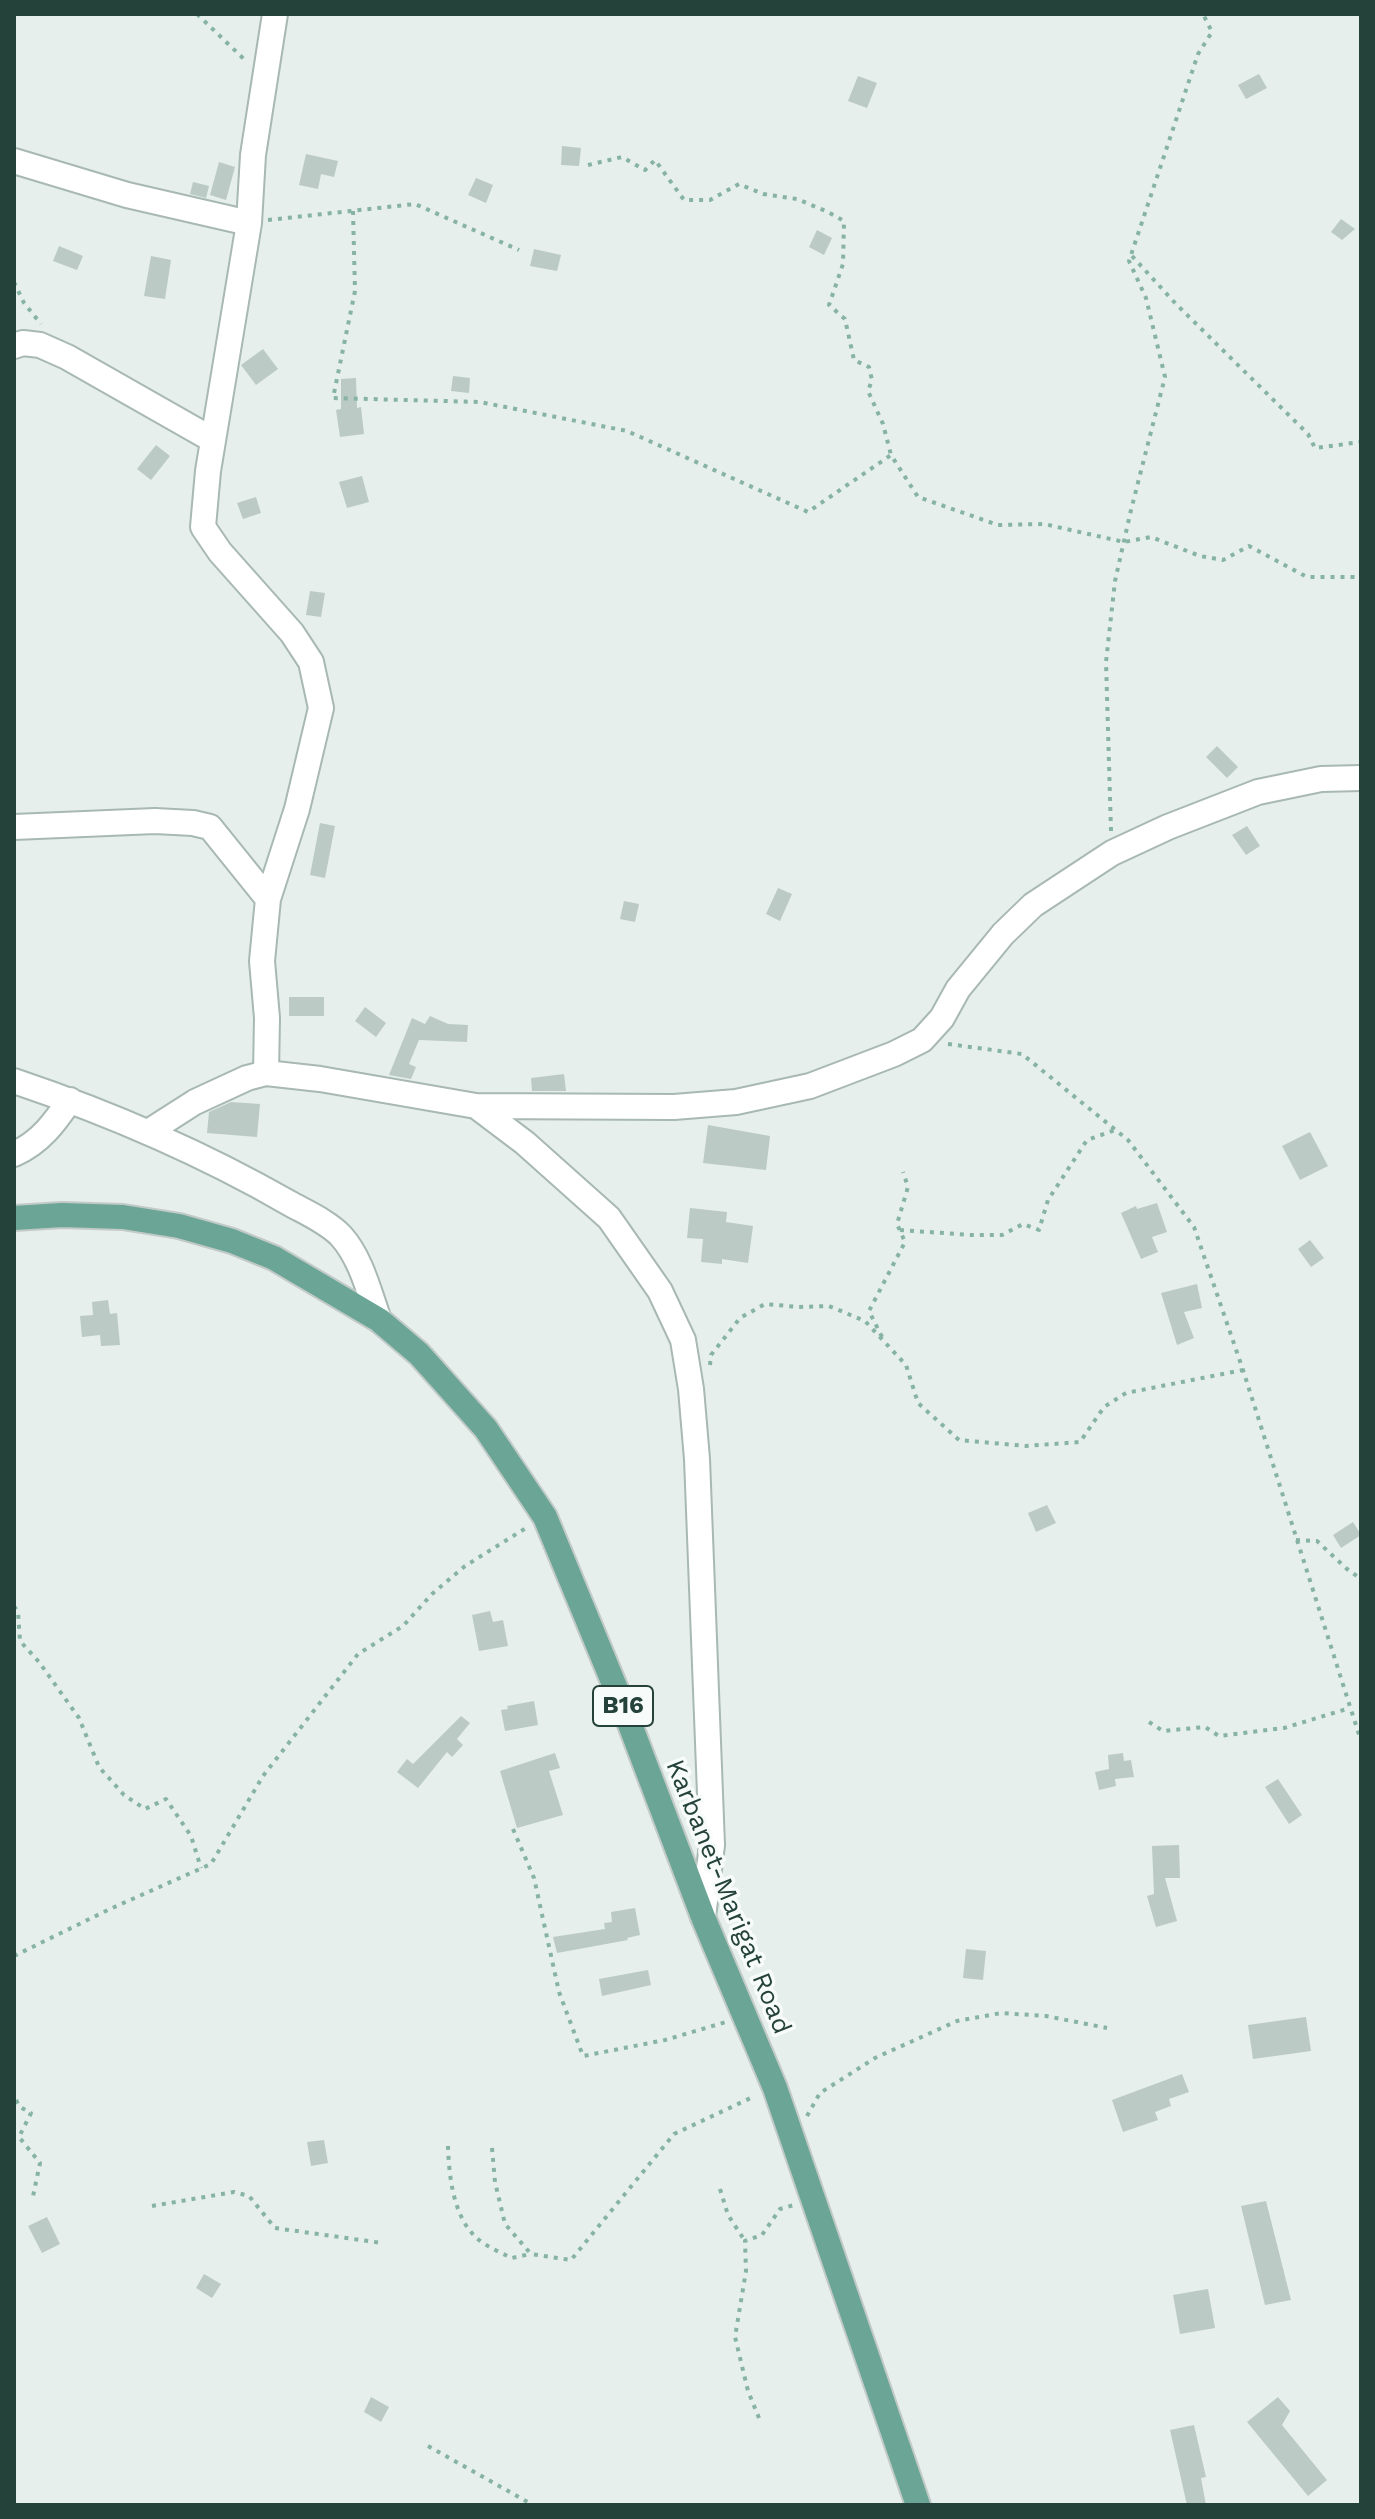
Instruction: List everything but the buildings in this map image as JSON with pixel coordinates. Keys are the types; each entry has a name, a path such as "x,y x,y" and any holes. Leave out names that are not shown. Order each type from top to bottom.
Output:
{"main road":[{"name":"Karbanet-Marigat Road","path":"14,1218 62,1215 123,1217 179,1226 232,1241 274,1258 379,1320 419,1354 486,1429 545,1517 623,1706 703,1917 775,2088 918,2505"}],"street":[{"path":"266,1073 267,1018 262,961 268,899 297,809 314,742 321,708 319,689 311,662 292,633 220,552 203,527 203,510 249,223 253,155 275,14"},
{"path":"14,161 127,195 249,223"},
{"path":"14,346 23,343 40,345 67,357 113,386 213,440"},
{"path":"148,1132 195,1102 247,1078 266,1073 320,1079 476,1106 621,1108 736,1102 810,1086 922,1040 942,1018 958,989 1003,934 1033,905 1112,853 1168,827 1258,792 1321,779 1361,778"},
{"path":"14,827 155,821 210,827 268,899"},
{"path":"14,1081 148,1132 264,1188 340,1235 357,1261 379,1320"},
{"path":"14,1154 49,1130 70,1100"},
{"path":"476,1106 525,1143 609,1218 660,1291 683,1340 697,1459 712,1845 703,1917"}],"path":[{"path":"197,14 264,78"},
{"path":"1112,853 1106,662 1115,581 1165,377 1146,298 1129,261 1198,54 1212,32 1203,14"},
{"path":"588,165 622,157 645,170 655,160 684,200 710,200 739,184 763,194 797,199 844,221 843,264 829,305 845,319 854,360 869,367 872,380 868,391 883,424 891,455 918,497 998,525 1044,524 1124,542 1151,537 1200,556 1223,560 1249,546 1307,577 1361,577"},
{"path":"249,223 415,204 519,250"},
{"path":"353,211 355,291 333,398 480,402 627,431 808,512 891,455"},
{"path":"1132,256 1176,304 1308,434 1315,448 1361,442"},
{"path":"14,282 24,303 42,324"},
{"path":"922,1040 1022,1054 1128,1140 1194,1227 1243,1370 1361,1741"},
{"path":"900,1230 1002,1235 1023,1224 1039,1230 1048,1200 1087,1140 1115,1130"},
{"path":"884,1342 869,1311 905,1242 897,1224 908,1187 903,1172"},
{"path":"709,1370 711,1355 740,1318 765,1304 829,1306 865,1321 906,1365 918,1403 959,1440 1026,1446 1080,1442 1104,1407 1126,1393 1243,1370"},
{"path":"14,1956 211,1864 263,1776 358,1654 403,1626 432,1594 465,1566 545,1517"},
{"path":"1296,1540 1317,1541 1361,1579"},
{"path":"14,1606 18,1612 20,1641 79,1718 99,1767 124,1795 145,1809 166,1799 191,1836 201,1869"},
{"path":"1149,1722 1163,1731 1205,1727 1219,1736 1284,1728 1350,1708"},
{"path":"513,1829 534,1878 559,1992 583,2056 665,2040 746,2017"},
{"path":"793,2142 820,2093 875,2058 957,2021 1001,2013 1046,2016 1107,2028"},
{"path":"448,2146 449,2174 457,2204 477,2239 512,2258 531,2254 571,2260 674,2134 775,2088"},
{"path":"16,2100 20,2107 31,2113 19,2137 40,2163 32,2201"},
{"path":"492,2148 495,2182 505,2224 531,2254"},
{"path":"720,2189 728,2215 745,2241 746,2271 735,2337 748,2391 759,2418"},
{"path":"152,2206 234,2192 249,2196 275,2228 382,2243"},
{"path":"745,2241 762,2235 780,2209 812,2201"},
{"path":"428,2446 533,2505"}]}
